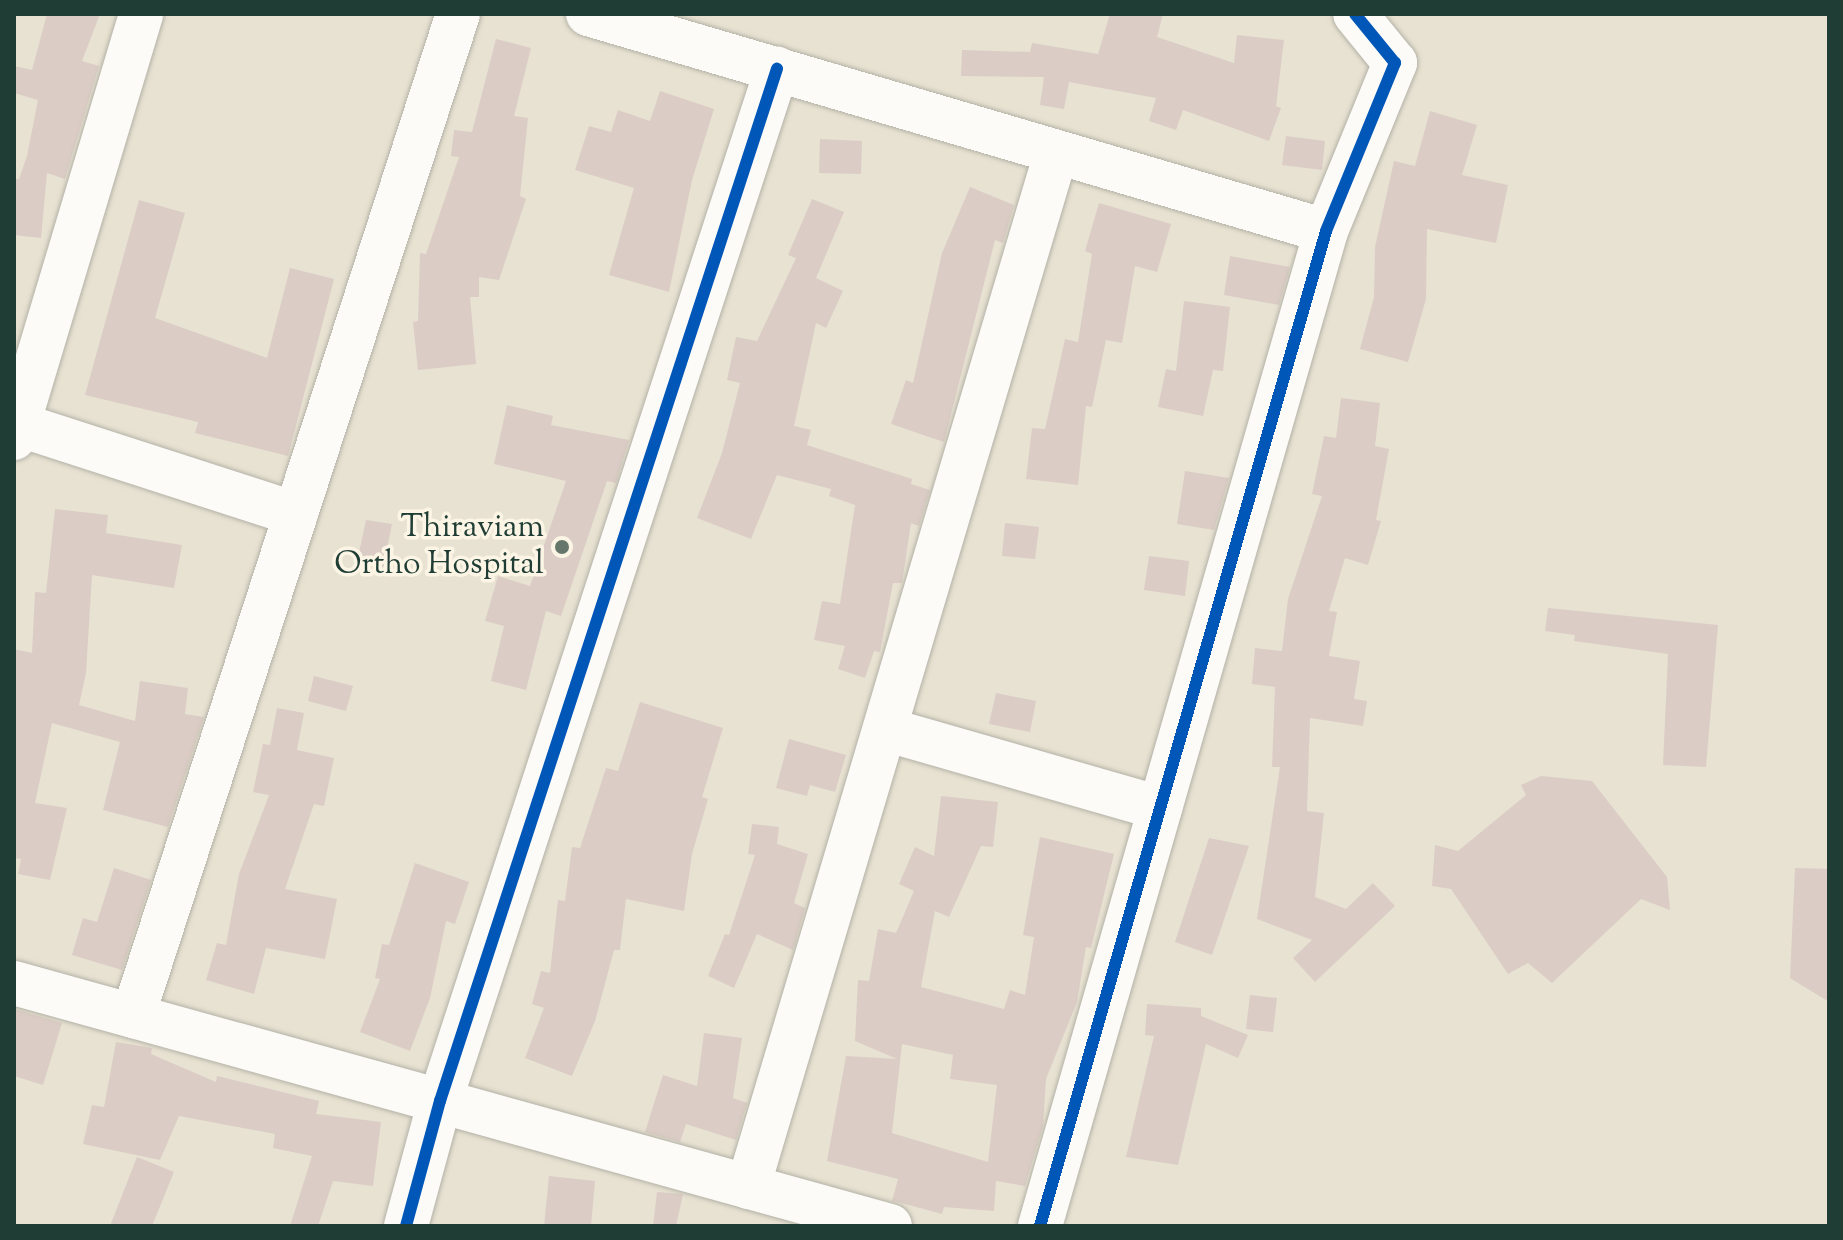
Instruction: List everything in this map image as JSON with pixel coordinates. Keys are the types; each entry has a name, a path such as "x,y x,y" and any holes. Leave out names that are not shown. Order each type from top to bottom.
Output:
{"street":[{"path":"141,14 15,428 296,514"},
{"path":"133,1016 458,14"},
{"path":"588,14 1326,231"},
{"path":"1040,1226 1326,231 1395,63 1355,14"},
{"path":"406,1226 440,1101 777,69"},
{"path":"748,1187 888,730 1056,153"},
{"path":"888,730 1160,808"},
{"path":"14,983 890,1226"}],"building":[{"path":"47,14 100,14 82,61 99,66 65,179 47,173 41,238 14,235 14,179 19,179 27,156 38,100 14,93 14,66 32,70"},
{"path":"1110,14 1163,14 1157,37 1234,63 1237,35 1284,40 1276,106 1281,108 1269,141 1183,110 1176,130 1149,121 1156,98 1069,82 1064,109 1040,105 1044,77 961,76 962,50 1030,52 1032,43 1098,54"},
{"path":"496,39 531,48 514,116 528,118 520,196 526,199 499,280 479,277 479,297 470,297 476,364 418,370 413,322 418,321 420,253 426,254 459,157 451,156 454,130 472,132"},
{"path":"660,91 714,109 692,180 669,292 609,275 634,188 575,170 589,126 611,132 618,110 650,121"},
{"path":"1430,111 1477,125 1462,175 1508,185 1496,243 1427,229 1426,299 1408,362 1360,349 1374,297 1375,247 1394,161 1415,166"},
{"path":"1286,136 1325,141 1322,170 1282,165"},
{"path":"820,139 862,141 861,174 819,173"},
{"path":"970,187 1014,205 1003,243 995,240 944,442 891,424 906,380 913,383 942,253"},
{"path":"812,199 844,212 816,278 843,291 826,328 816,323 794,426 811,430 807,445 912,479 911,484 930,490 919,526 911,523 902,583 893,583 880,652 874,651 865,678 838,669 845,646 814,640 822,601 840,604 855,505 829,496 831,489 777,475 751,539 697,518 722,453 740,383 727,380 736,337 757,341 796,258 788,255"},
{"path":"139,200 185,213 155,318 267,358 290,268 334,279 288,456 195,433 198,422 85,395"},
{"path":"1099,203 1171,224 1157,272 1135,266 1122,343 1106,340 1092,407 1086,406 1078,485 1026,479 1032,428 1045,429 1065,339 1078,342 1092,254 1085,251"},
{"path":"1230,256 1290,267 1279,305 1224,295"},
{"path":"1184,301 1230,307 1223,371 1213,370 1203,416 1158,407 1166,369 1176,371"},
{"path":"1341,398 1380,403 1375,446 1389,449 1376,520 1381,521 1368,565 1345,558 1329,611 1337,612 1329,656 1360,661 1354,699 1367,701 1363,726 1310,718 1307,811 1324,813 1315,897 1346,909 1373,883 1395,906 1315,982 1293,958 1312,940 1257,919 1280,767 1272,767 1275,687 1252,684 1255,648 1282,651 1288,599 1322,496 1312,494 1324,436 1336,438"},
{"path":"507,405 553,416 551,425 629,440 616,483 607,481 561,616 546,611 526,690 491,681 504,626 485,621 498,576 530,586 566,481 494,464"},
{"path":"1185,471 1229,478 1214,530 1177,524"},
{"path":"55,509 108,515 106,533 182,545 174,588 92,575 86,673 79,705 135,721 140,681 188,688 185,714 204,717 168,827 103,810 120,742 52,723 35,803 67,808 50,880 18,874 21,859 14,858 14,649 32,653 35,592 46,593"},
{"path":"366,520 392,524 383,568 357,562"},
{"path":"1005,523 1039,527 1035,559 1002,556"},
{"path":"1149,556 1189,561 1185,596 1144,590"},
{"path":"1548,608 1718,625 1706,767 1663,765 1668,654 1574,641 1575,635 1545,631"},
{"path":"314,676 353,686 346,711 308,701"},
{"path":"996,693 1036,701 1030,732 989,724"},
{"path":"640,702 723,728 702,797 708,799 692,854 684,911 626,899 620,950 614,950 595,1021 572,1076 525,1058 544,1008 532,1004 541,971 550,973 558,900 565,901 572,847 580,848 606,768 618,771"},
{"path":"277,708 304,713 297,750 334,758 324,806 314,804 285,889 337,899 325,959 266,948 254,994 206,980 217,943 226,945 239,874 269,795 253,792 263,744 270,745"},
{"path":"789,739 846,755 835,792 810,785 807,796 776,788"},
{"path":"1541,776 1592,781 1667,877 1670,910 1641,899 1552,983 1528,963 1508,974 1451,889 1432,886 1435,845 1458,851 1526,795 1521,785"},
{"path":"941,796 998,802 993,847 981,846 949,917 935,911 921,987 1004,1009 1010,990 1025,995 1034,937 1023,935 1040,837 1114,854 1091,948 1086,947 1077,1002 1046,1079 1043,1126 1025,1186 996,1181 994,1211 944,1207 942,1214 892,1201 898,1179 827,1161 846,1056 897,1059 855,1041 858,980 869,981 878,929 896,933 914,891 899,884 915,847 934,856","holes":["902,1044 953,1055 950,1079 997,1085 988,1162 892,1133"]},
{"path":"752,824 779,827 777,844 808,854 794,903 805,908 793,950 757,934 734,988 708,976 725,934 729,935 755,855 748,854"},
{"path":"1209,838 1249,846 1212,955 1175,942"},
{"path":"415,863 469,882 455,924 446,921 430,998 410,1051 360,1032 380,979 375,978 382,944 389,945"},
{"path":"114,868 151,880 122,970 72,955 83,918 97,922"},
{"path":"1795,868 1829,869 1829,1002 1790,978"},
{"path":"1250,995 1277,998 1273,1032 1246,1029"},
{"path":"1147,1004 1201,1008 1201,1016 1248,1035 1238,1058 1206,1044 1178,1165 1126,1157 1154,1036 1145,1035"},
{"path":"14,1009 62,1023 43,1085 14,1076"},
{"path":"704,1033 742,1038 733,1098 747,1103 736,1140 686,1124 680,1142 645,1132 663,1075 697,1086"},
{"path":"116,1042 152,1048 151,1054 216,1082 217,1076 319,1101 316,1114 381,1122 373,1186 333,1181 318,1226 290,1226 312,1156 273,1148 275,1134 179,1116 160,1160 83,1144 92,1105 104,1107"},
{"path":"137,1157 174,1172 152,1226 110,1226"},
{"path":"549,1176 595,1181 591,1226 544,1226"},
{"path":"657,1192 683,1194 676,1226 653,1226"}],"cycle path":[{"path":"1040,1226 1326,231 1395,63 1355,14"},
{"path":"406,1226 440,1101 777,69"}],"place":[{"name":"Thiraviam Ortho Hospital","path":"562,547"}]}
